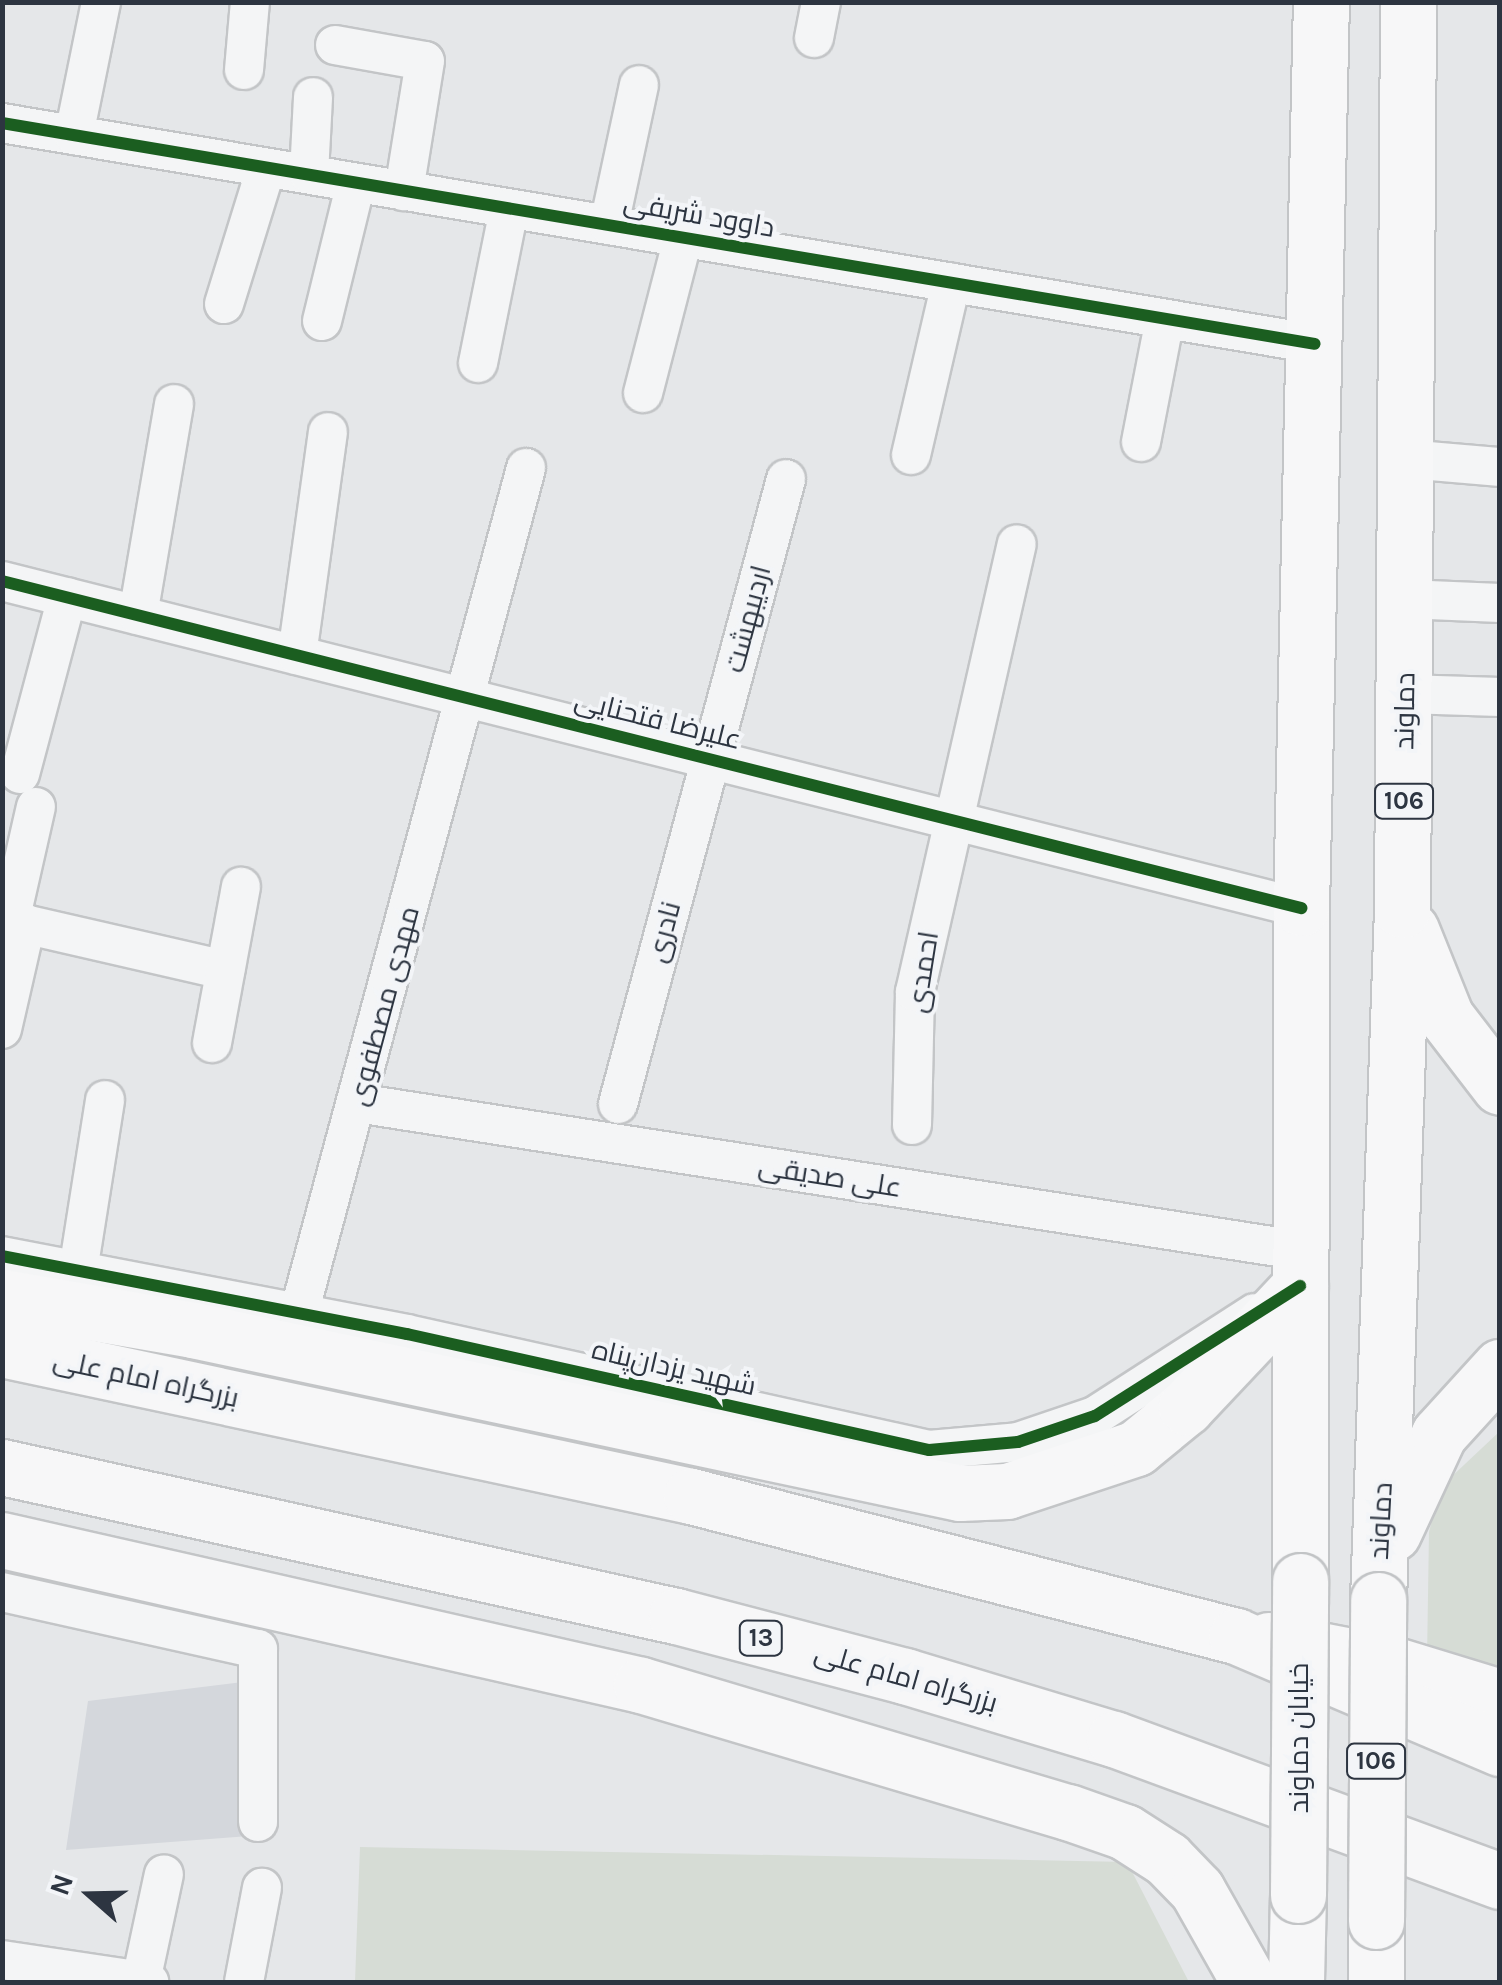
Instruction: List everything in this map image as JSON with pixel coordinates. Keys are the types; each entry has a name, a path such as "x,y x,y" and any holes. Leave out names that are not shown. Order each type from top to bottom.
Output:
{"main road":[{"path":"2,1297 193,1330 960,1494 1008,1491 1136,1448 1186,1406 1301,1269 1301,908 1322,2"},
{"name":"دماوند","path":"1378,1586 1402,910 1408,2"},
{"path":"1402,910 1446,1017 1500,1087"},
{"name":"خیابان دماوند","path":"1296,1982 1301,1269"},
{"name":"بزرگراه امام علی","path":"2,1348 691,1496 1236,1636 1500,1748"},
{"path":"1378,1586 1439,1434 1500,1367"},
{"name":"بزرگراه امام علی","path":"2,1466 676,1616 906,1676 1114,1739 1500,1881"},
{"path":"2,1540 641,1684 1126,1832 1167,1859 1197,1890 1249,1982"},
{"name":"106","path":"1376,1982 1378,1586"},
{"path":"1236,1636 1311,1642 1500,1696"},
{"path":"1449,1860 1500,1904"}],"street":[{"path":"74,135 101,2"},
{"path":"244,70 250,2"},
{"path":"335,45 425,61 404,190"},
{"path":"610,225 640,85"},
{"path":"308,174 313,97"},
{"name":"داوود شریفی","path":"2,123 1315,344"},
{"path":"224,304 266,168"},
{"path":"322,320 356,182"},
{"path":"478,363 509,208"},
{"path":"642,393 683,238"},
{"path":"911,455 951,283"},
{"path":"1141,442 1165,319"},
{"path":"138,615 174,404"},
{"path":"296,655 328,432"},
{"path":"1406,459 1500,467"},
{"name":"مهدی مصطفوی","path":"299,1313 469,698 526,468"},
{"name":"اردیبهشت","path":"709,759 786,479"},
{"name":"احمدی","path":"912,1125 916,992 1018,544"},
{"name":"علیرضا فتحنایی","path":"2,580 1301,908"},
{"path":"2,1029 28,790 67,597"},
{"path":"1405,599 1500,603"},
{"path":"1405,694 1500,698"},
{"name":"نادری","path":"618,1104 709,759"},
{"path":"212,1043 240,887"},
{"path":"13,921 225,970"},
{"path":"78,1270 106,1100"},
{"name":"علی صدیقی","path":"357,1102 1301,1269"},
{"name":"شهید یزدان‌پناه","path":"2,1256 299,1313 930,1450 1018,1442 1095,1416 1301,1269"},
{"path":"2,1592 258,1649 258,1822"},
{"path":"117,1980 164,1874"},
{"path":"244,1982 262,1888"},
{"path":"2,1960 149,1982"}],"shaded area":[{"path":"1499,1432 1499,1686 1427,1659 1429,1532 1436,1505 1448,1480"},
{"path":"243,1682 249,1836 66,1850 88,1701"},
{"path":"360,1847 1127,1862 1189,1982 355,1982"}],"cycle path":[{"path":"2,123 1315,344"},
{"path":"2,581 1301,908"},
{"path":"2,1256 407,1334 929,1450 1018,1442 1095,1416 1300,1286"}]}
